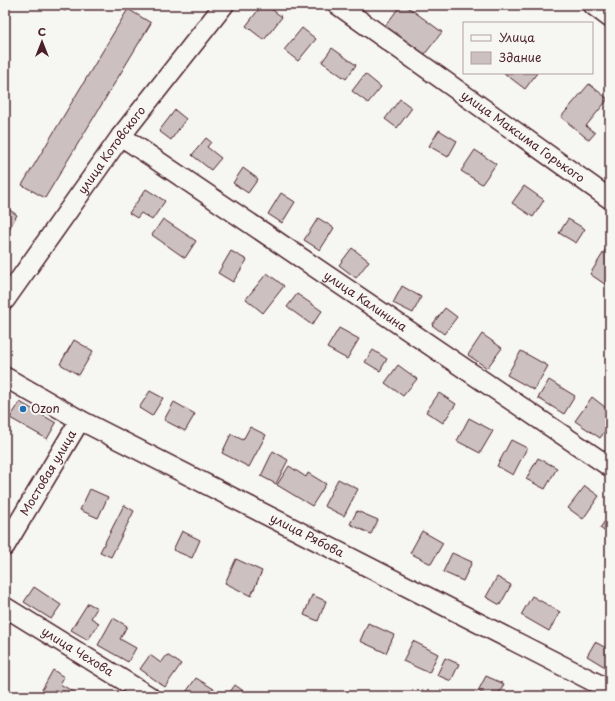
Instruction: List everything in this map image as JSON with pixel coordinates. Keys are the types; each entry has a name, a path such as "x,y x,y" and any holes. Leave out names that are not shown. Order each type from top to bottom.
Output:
{"street":[{"name":"улица Котовского","path":"5,300 121,136 224,5"},
{"name":"улица Максима Горького","path":"338,5 610,199"},
{"path":"593,5 610,18"},
{"name":"улица Калинина","path":"121,136 610,467"},
{"name":"улица Рябова","path":"5,377 80,420 610,690"},
{"name":"Мостовая улица","path":"5,546 80,420"},
{"name":"улица Чехова","path":"5,607 149,696"}],"building":[{"path":"54,5 68,5 65,11"},
{"path":"262,5 266,5 282,17 264,40 246,26"},
{"path":"401,5 405,5 442,32 424,55 385,26"},
{"path":"128,9 151,23 45,198 22,185"},
{"path":"302,28 316,39 298,61 284,50"},
{"path":"332,48 356,65 346,79 322,62"},
{"path":"365,74 381,87 368,103 352,91"},
{"path":"505,74 536,74 525,89"},
{"path":"589,84 608,99 586,126 595,133 589,140 561,117"},
{"path":"400,99 412,108 397,128 385,119"},
{"path":"175,110 186,119 171,140 159,131"},
{"path":"439,130 457,141 448,157 429,146"},
{"path":"206,138 211,142 207,147 221,158 211,170 192,155"},
{"path":"475,150 496,164 482,184 461,171"},
{"path":"243,168 258,179 248,193 233,183"},
{"path":"524,186 544,200 533,217 512,203"},
{"path":"146,189 165,201 152,220 141,213 137,218 129,213"},
{"path":"281,193 295,202 282,223 268,214"},
{"path":"5,207 17,215 5,236"},
{"path":"318,218 334,228 320,250 304,240"},
{"path":"163,219 196,241 185,258 152,235"},
{"path":"568,219 585,229 576,243 559,233"},
{"path":"609,244 610,279 606,285 590,274"},
{"path":"352,248 369,261 356,278 339,265"},
{"path":"231,251 247,260 233,282 218,273"},
{"path":"267,273 284,286 263,313 246,299"},
{"path":"402,286 421,297 413,313 393,303"},
{"path":"297,294 322,311 312,325 287,307"},
{"path":"445,308 457,317 444,334 432,325"},
{"path":"339,328 359,339 347,359 327,348"},
{"path":"482,334 502,348 487,368 468,355"},
{"path":"74,340 93,351 79,375 60,364"},
{"path":"373,350 387,359 380,371 365,362"},
{"path":"521,351 548,366 534,390 507,375"},
{"path":"398,365 417,379 403,396 385,383"},
{"path":"549,380 575,396 564,414 538,398"},
{"path":"150,391 163,398 152,416 139,408"},
{"path":"439,393 456,404 443,423 426,412"},
{"path":"592,397 610,411 610,424 600,438 575,421"},
{"path":"20,402 56,423 47,439 10,418"},
{"path":"174,402 195,414 185,431 164,420"},
{"path":"469,418 493,431 480,453 457,441"},
{"path":"250,427 266,435 249,467 222,453 231,434 243,440"},
{"path":"511,440 527,448 513,475 497,466"},
{"path":"273,451 288,460 276,484 261,476"},
{"path":"538,458 557,468 545,489 526,479"},
{"path":"289,466 306,477 308,473 326,484 312,506 277,485"},
{"path":"338,479 358,489 344,516 324,506"},
{"path":"585,486 599,496 583,519 568,508"},
{"path":"90,489 108,497 98,518 80,510"},
{"path":"124,505 134,511 111,557 100,552"},
{"path":"357,511 378,520 371,534 350,524"},
{"path":"610,514 610,535 600,528"},
{"path":"182,531 200,540 192,558 173,550"},
{"path":"422,531 443,543 431,564 410,553"},
{"path":"452,553 472,562 463,581 443,572"},
{"path":"236,559 262,571 251,596 225,583"},
{"path":"497,577 511,585 500,605 486,597"},
{"path":"34,587 61,605 51,619 24,602"},
{"path":"312,595 326,601 318,621 304,615"},
{"path":"532,596 560,612 549,631 521,615"},
{"path":"88,603 97,608 91,618 99,623 88,640 71,630"},
{"path":"113,618 127,626 120,639 136,648 128,662 98,645"},
{"path":"368,623 394,635 386,653 360,641"},
{"path":"413,641 438,654 429,673 403,661"},
{"path":"595,642 610,650 610,670 587,656"},
{"path":"150,655 161,663 167,655 181,664 165,687 140,669"},
{"path":"445,658 459,664 451,681 437,675"},
{"path":"53,670 64,677 60,684 79,695 78,696 39,695"},
{"path":"486,676 504,684 498,696 489,696 478,691"},
{"path":"196,678 217,691 213,696 184,695"},
{"path":"235,685 249,695 227,696"}],"place":[{"name":"Ozon","path":"23,409"}]}
